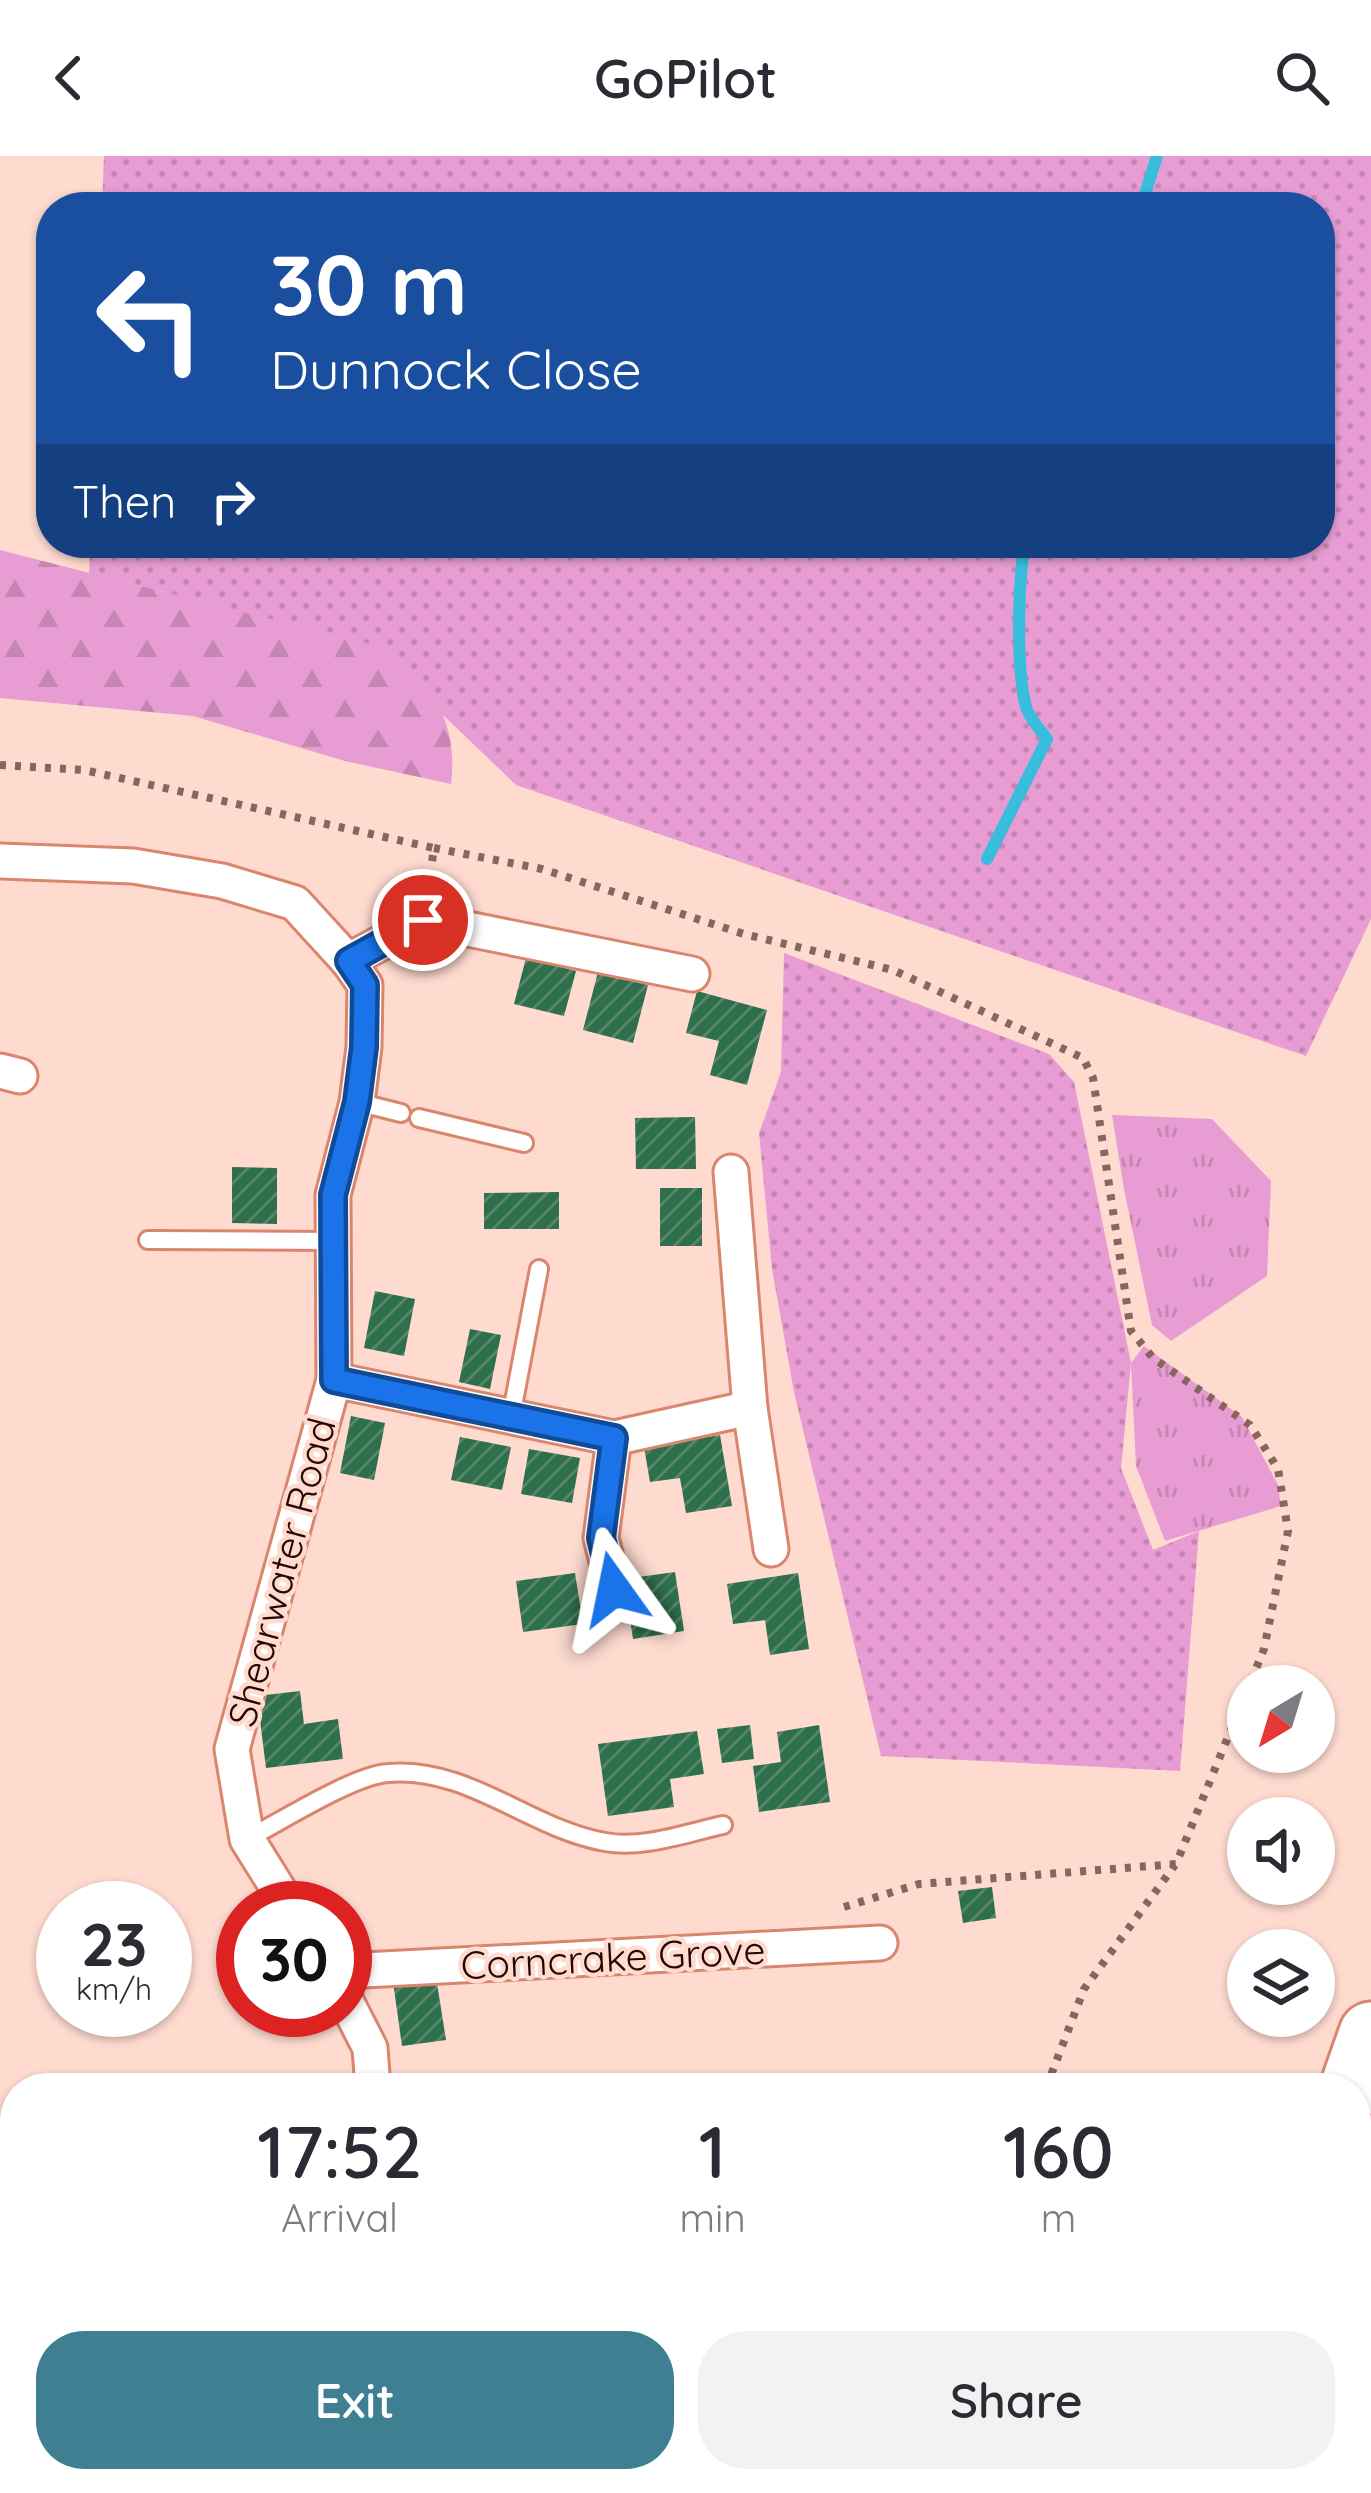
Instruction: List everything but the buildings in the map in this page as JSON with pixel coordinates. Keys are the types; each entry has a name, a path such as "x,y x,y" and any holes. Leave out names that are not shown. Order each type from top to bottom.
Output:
{"highway":[{"path":"1357,2073 1371,2034"}],"street":[{"name":"Shearwater Road","path":"0,861 133,866 222,880 295,903 365,985 357,1102 333,1195 334,1380 232,1749 247,1840 273,1881"},
{"path":"349,961 423,920 692,974"},
{"path":"731,1172 750,1408 771,1549"},
{"path":"334,1380 614,1438 750,1408"},
{"path":"614,1438 601,1538 614,1589"},
{"name":"Corncrake Grove","path":"372,1970 880,1943"},
{"path":"364,2037 372,2073"}],"lane":[{"path":"357,1102 524,1144"},
{"path":"148,1240 333,1241"},
{"path":"511,1417 539,1269"},
{"path":"247,1840 361,1780 388,1772 466,1785 553,1825 604,1842 660,1839 723,1825"}],"path":[{"path":"0,765 84,770 542,869 744,934 893,970 1083,1058 1093,1078 1131,1331 1153,1358 1250,1425 1278,1469 1288,1531 1257,1665"},
{"path":"423,920 434,848"},
{"path":"1052,2073 1084,1990 1176,1864 1227,1739"},
{"path":"837,1910 920,1884 1176,1864"}],"green space":[{"path":"104,156 1371,156 1371,919 1306,1056 516,785 371,646 89,573 90,558 1335,558 1335,192 103,192"},
{"path":"0,550 381,649 409,667 442,712 451,747 451,784 345,761 193,716 0,698"},
{"path":"784,953 1049,1054 1074,1082 1131,1363 1121,1468 1153,1550 1199,1531 1180,1771 881,1756 794,1392 772,1269 759,1133 781,1072"},
{"path":"1112,1115 1212,1119 1271,1181 1267,1276 1171,1341 1152,1325"},
{"path":"1144,1346 1242,1417 1278,1485 1281,1506 1165,1541 1136,1466 1131,1363"}],"waterway":[{"path":"1146,192 1157,156"},
{"path":"987,859 1047,739 1027,711 1023,691 1019,625 1023,558"}],"route":[{"path":"423,920 349,961 365,985 364,1047 357,1102 333,1195 334,1380 614,1438 601,1538 614,1589"}]}
